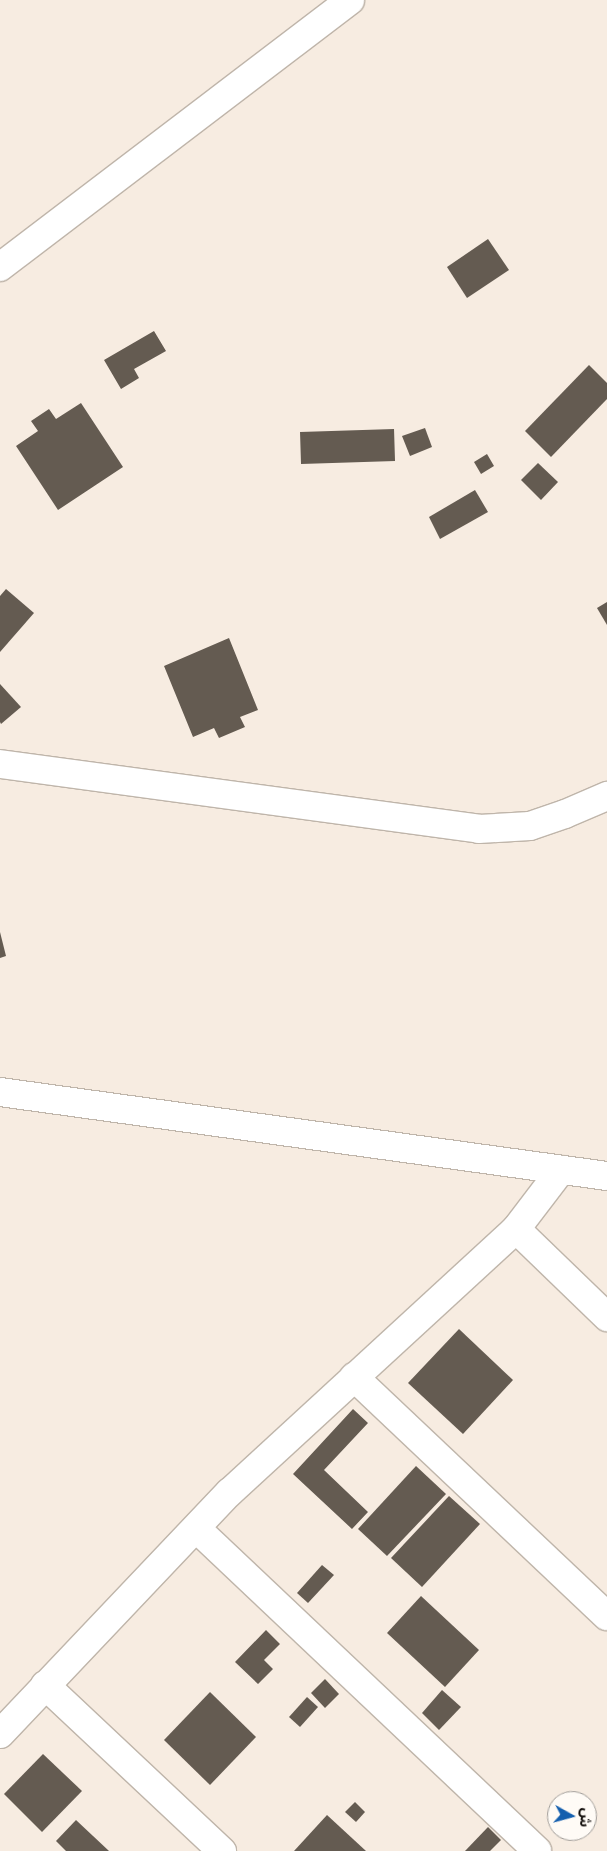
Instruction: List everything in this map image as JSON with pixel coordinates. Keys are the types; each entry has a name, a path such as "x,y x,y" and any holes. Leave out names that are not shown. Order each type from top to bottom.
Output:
{"street":[{"path":"0,268 350,0"},
{"path":"0,764 479,830 530,826 566,814 607,796"},
{"path":"0,1092 607,1176"},
{"path":"0,1734 45,1685 197,1529 230,1492 516,1229 562,1170"},
{"path":"516,1229 607,1317"},
{"path":"354,1377 607,1616"},
{"path":"197,1529 537,1851"},
{"path":"45,1685 222,1851"}],"building":[{"path":"488,239 509,270 467,298 447,267"},
{"path":"154,331 166,351 134,369 139,378 121,389 104,360"},
{"path":"589,365 607,383 607,399 551,457 525,431"},
{"path":"81,403 123,467 58,510 16,446 38,431 31,421 49,409 56,419"},
{"path":"425,428 432,447 410,456 402,436"},
{"path":"394,429 395,461 301,464 300,432"},
{"path":"487,454 494,466 481,474 474,462"},
{"path":"538,463 558,482 541,500 521,480"},
{"path":"475,490 488,512 440,539 429,517"},
{"path":"6,589 34,613 0,652 0,596"},
{"path":"607,602 607,625 597,608"},
{"path":"229,638 258,710 240,717 245,727 219,738 214,728 193,737 164,666"},
{"path":"0,684 21,707 1,724 0,722"},
{"path":"0,932 6,956 0,958"},
{"path":"459,1329 513,1380 463,1434 408,1383"},
{"path":"353,1409 368,1423 324,1470 368,1512 352,1529 293,1474"},
{"path":"416,1466 446,1494 387,1556 358,1529"},
{"path":"449,1496 480,1524 422,1587 391,1558"},
{"path":"322,1565 334,1575 308,1603 297,1593"},
{"path":"421,1596 479,1650 445,1687 387,1633"},
{"path":"266,1630 280,1644 264,1660 273,1669 258,1684 235,1662"},
{"path":"325,1679 339,1694 325,1708 311,1693"},
{"path":"442,1690 461,1707 439,1730 422,1713"},
{"path":"210,1692 256,1737 210,1785 164,1740"},
{"path":"307,1697 318,1707 300,1727 289,1717"},
{"path":"43,1754 82,1791 42,1832 4,1794"},
{"path":"355,1802 365,1812 356,1822 345,1812"},
{"path":"327,1815 366,1851 294,1851"},
{"path":"76,1820 109,1851 66,1851 56,1841"},
{"path":"488,1827 501,1840 490,1851 465,1851"}]}
